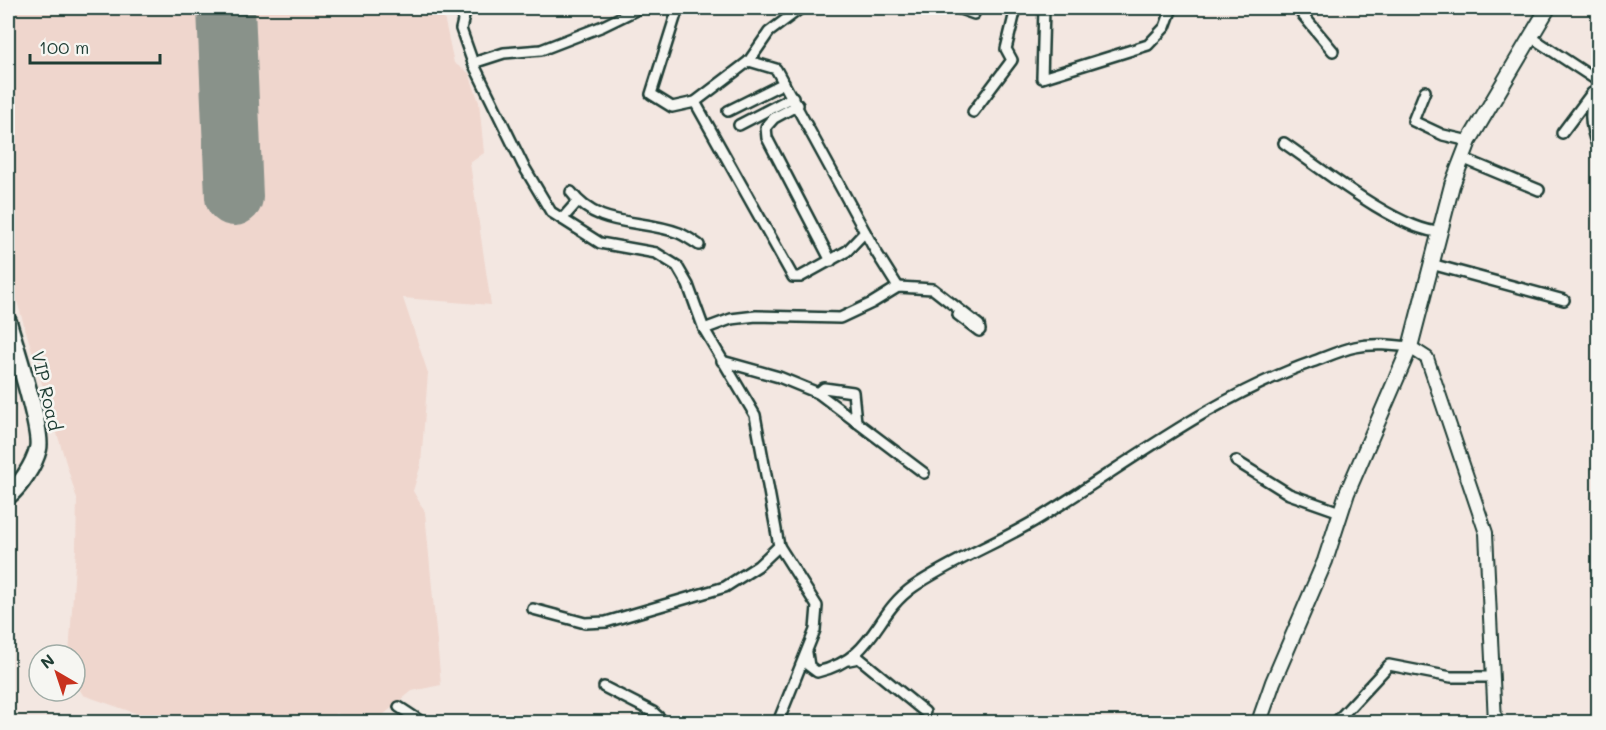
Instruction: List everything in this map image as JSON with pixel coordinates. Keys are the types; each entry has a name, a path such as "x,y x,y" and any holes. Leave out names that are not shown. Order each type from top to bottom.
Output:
{"highway":[{"name":"VIP Road","path":"8,322 24,377 38,448 17,488 8,496"}],"main road":[{"path":"1259,723 1273,682 1325,561 1340,512 1410,347 1452,185 1462,158 1469,141 1548,8"}],"street":[{"path":"466,8 461,29 473,63 523,165 551,212 600,243 656,253 677,266 688,285 704,329 755,416 779,546 817,606 815,630 778,723"},
{"path":"473,63 504,53 541,50 603,26 639,8"},
{"path":"678,8 651,94 672,107 696,102 749,61 769,32 801,8"},
{"path":"957,8 975,14"},
{"path":"973,112 1012,60 1006,49 1016,8"},
{"path":"1044,8 1042,78 1148,45 1165,27 1172,8"},
{"path":"1297,8 1333,51"},
{"path":"1531,37 1599,83"},
{"path":"749,61 776,69 898,286"},
{"path":"728,111 784,83"},
{"path":"1562,133 1599,83"},
{"path":"1599,83 1591,101 1590,126 1599,148"},
{"path":"1425,91 1413,120 1443,135 1469,141"},
{"path":"795,101 766,127 767,138 831,261"},
{"path":"739,125 795,101"},
{"path":"696,102 793,277 800,277 831,261 847,251 866,232"},
{"path":"1284,142 1376,205 1428,231 1440,232"},
{"path":"1462,158 1539,190"},
{"path":"571,192 578,201 597,215 680,233 699,245"},
{"path":"562,219 578,201"},
{"path":"1431,264 1564,300"},
{"path":"704,329 731,319 756,316 840,318 872,303 898,286 933,289 980,325 979,332 958,315"},
{"path":"807,653 809,666 818,672 838,667 863,648 910,589 953,561 994,545 1166,435 1273,376 1355,347 1388,345 1410,347 1427,358 1486,533 1495,723"},
{"path":"722,360 779,377 818,393 924,473"},
{"path":"818,393 824,388 853,392 856,422"},
{"path":"1236,461 1289,494 1340,512"},
{"path":"533,609 585,623 606,622 725,587 758,566 779,546"},
{"path":"847,660 859,658 925,712"},
{"path":"1336,723 1389,665 1451,677 1493,677"},
{"path":"604,687 653,712 664,723"},
{"path":"399,707 410,719 422,723"}],"shaded area":[{"path":"8,8 442,8 454,63 469,73 479,102 484,153 470,163 491,305 403,298 428,373 421,464 413,491 425,512 441,685 412,691 383,715 378,722 355,722 336,713 329,722 161,722 87,696 87,643 70,643 77,499 8,272"}],"runway":[{"path":"226,8 234,197"}]}
